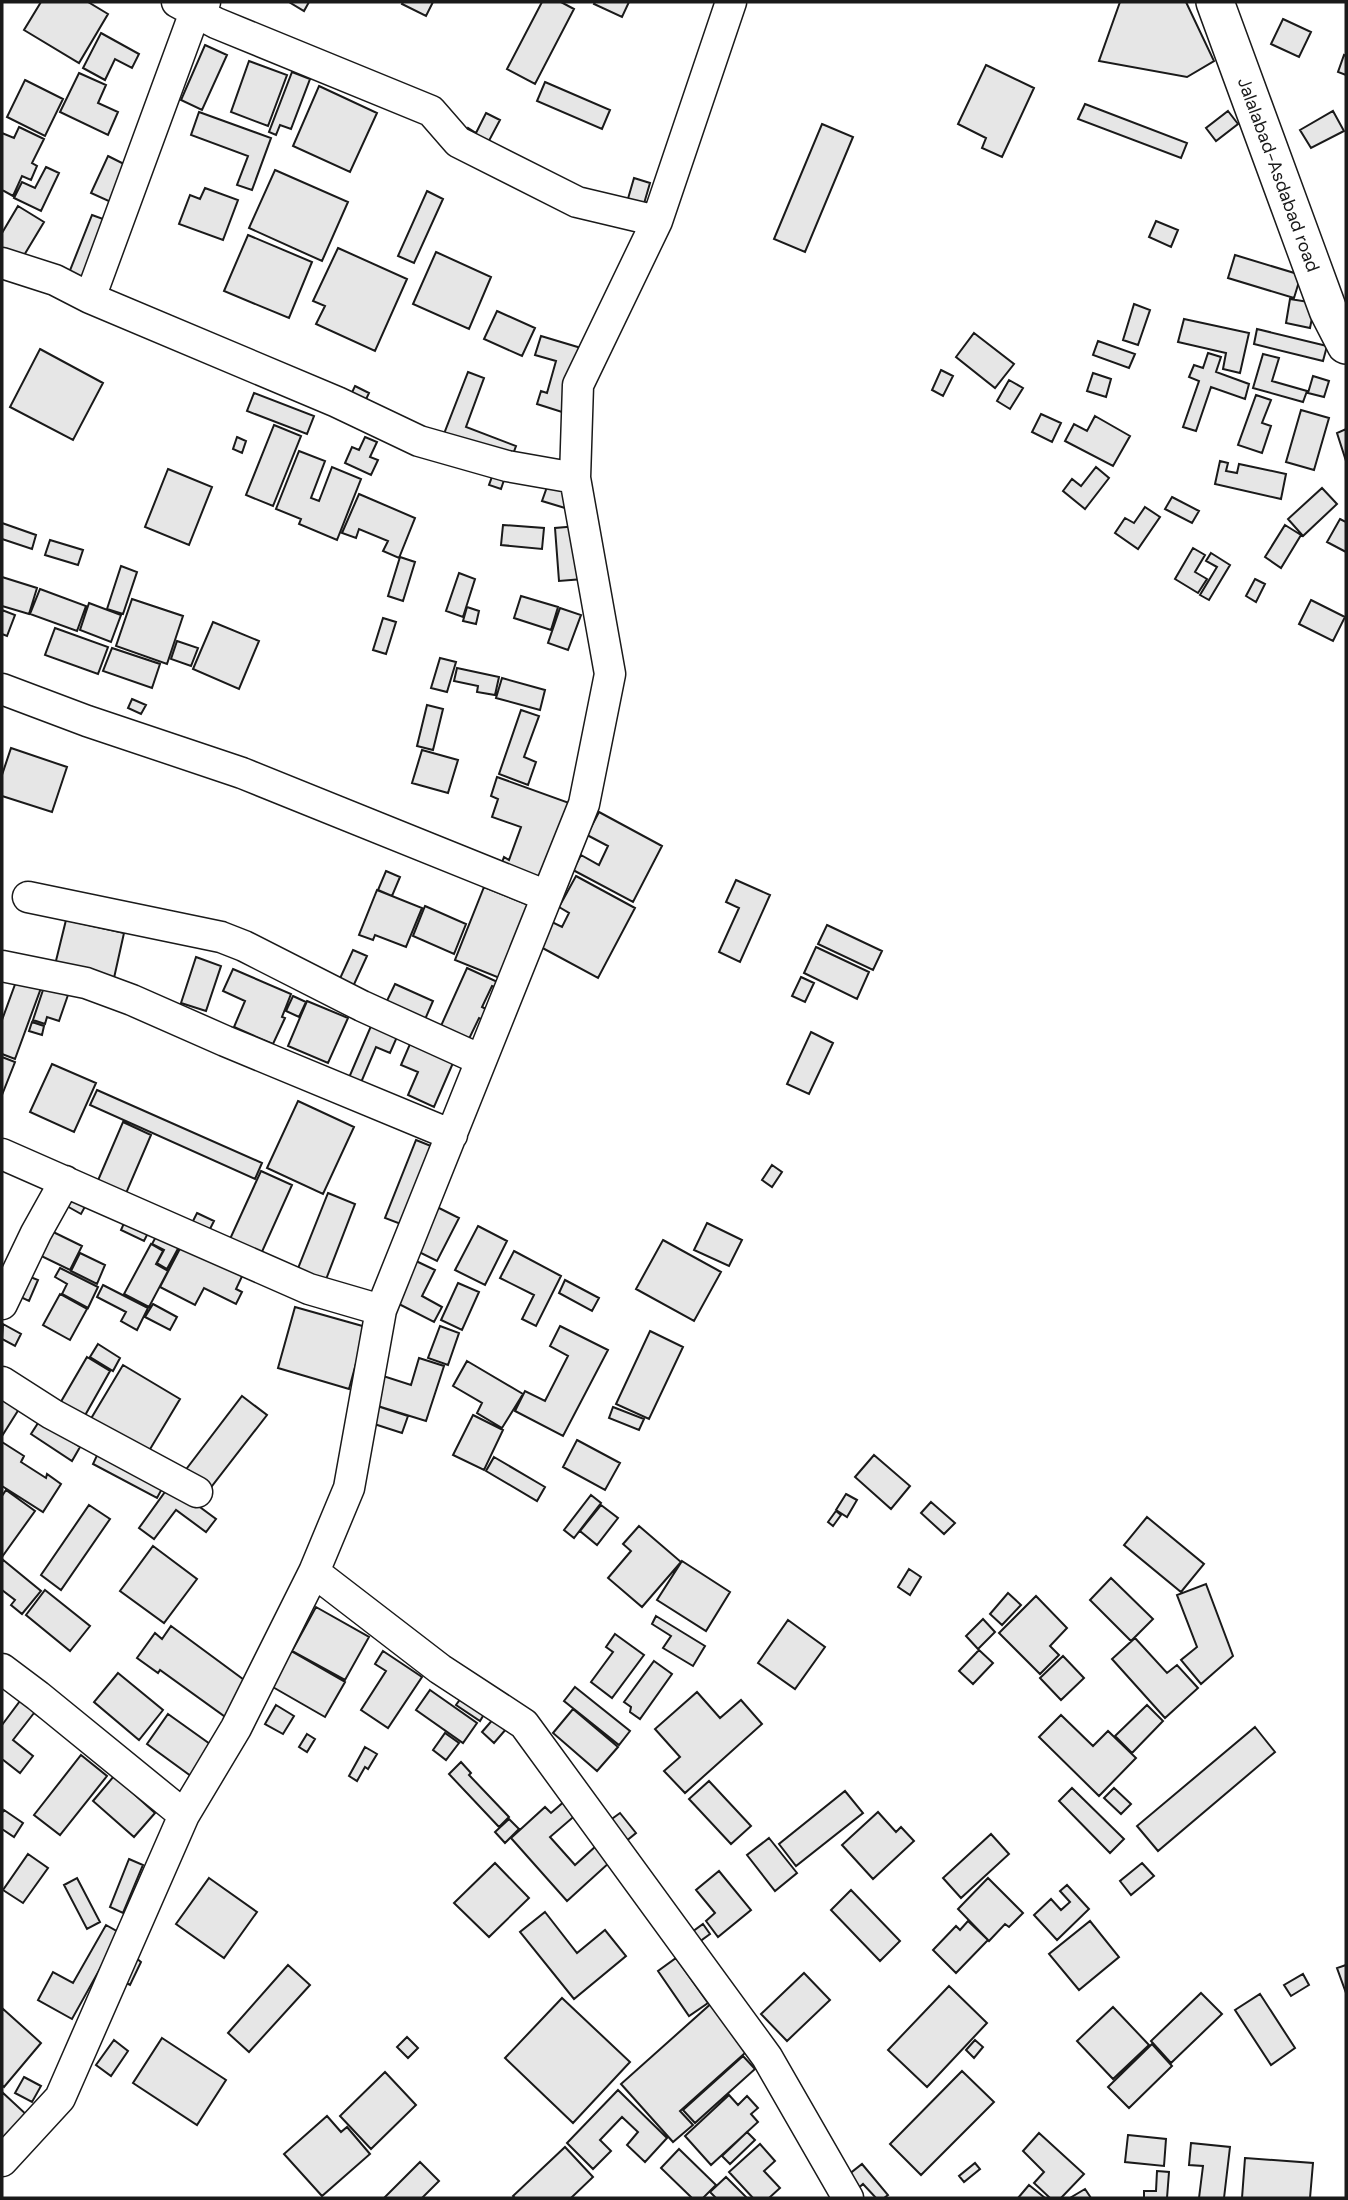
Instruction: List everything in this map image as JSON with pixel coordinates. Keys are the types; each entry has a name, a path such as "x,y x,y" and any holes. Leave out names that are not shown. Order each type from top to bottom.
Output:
{"main road":[{"name":"Jalalabad-Asdabad road","path":"1214,2 1328,310 1346,345"}],"street":[{"path":"2,2161 60,2098 184,1815 236,1728 314,1572 349,1488 382,1310 584,804 610,674 575,478 578,385 657,221 731,2"},
{"path":"90,298 193,5 216,23 431,111 458,142 577,202 657,221"},
{"path":"2,263 55,280 90,298 337,402 419,441 507,466 575,478"},
{"path":"2,689 87,721 242,773 547,896"},
{"path":"28,897 221,937 481,1060"},
{"path":"2,967 86,983 132,1000 452,1135"},
{"path":"2,1154 309,1289 382,1310"},
{"path":"2,1304 36,1233 65,1181"},
{"path":"2,1381 52,1414 197,1492"},
{"path":"314,1572 440,1669 524,1724 767,2057 848,2198"},
{"path":"2,1669 184,1815"}],"building":[{"path":"41,2 88,2 108,14 79,63 24,30"},
{"path":"289,2 309,2 304,11"},
{"path":"433,2 426,16 402,4"},
{"path":"542,2 561,2 574,9 535,84 507,69"},
{"path":"629,2 622,17 594,4"},
{"path":"1120,2 1186,2 1214,61 1187,77 1099,61"},
{"path":"1283,19 1311,32 1299,57 1271,44"},
{"path":"101,33 139,54 132,68 115,59 105,80 83,68"},
{"path":"205,45 227,55 202,110 181,100"},
{"path":"1344,55 1346,56 1346,75 1338,72"},
{"path":"249,61 287,75 268,126 231,112"},
{"path":"986,65 1034,88 1002,157 982,148 986,138 958,124"},
{"path":"292,72 310,79 291,129 280,125 276,135 269,132"},
{"path":"79,73 106,85 98,103 118,112 108,135 60,112"},
{"path":"25,80 63,99 45,136 7,117"},
{"path":"545,82 610,110 602,129 537,101"},
{"path":"319,86 377,113 350,172 293,146"},
{"path":"1085,104 1187,143 1181,158 1078,119"},
{"path":"1228,111 1238,124 1216,141 1206,128"},
{"path":"1333,111 1344,131 1311,148 1300,130"},
{"path":"199,112 271,138 252,190 237,185 248,156 191,135"},
{"path":"486,113 500,120 483,152 461,141 468,128 476,133"},
{"path":"822,124 853,137 805,252 774,239"},
{"path":"19,127 44,139 32,163 37,166 31,180 22,176 13,196 2,190 2,133 14,138"},
{"path":"108,156 130,167 113,203 91,193"},
{"path":"46,167 59,173 41,211 14,198 22,182 35,188"},
{"path":"275,170 348,202 322,261 249,228"},
{"path":"634,178 650,183 643,207 627,202"},
{"path":"205,188 238,200 223,240 179,224 190,195 200,199"},
{"path":"427,191 443,199 414,263 398,256"},
{"path":"18,206 44,222 20,262 2,250 2,233"},
{"path":"92,215 106,220 80,283 67,278"},
{"path":"1156,221 1178,230 1171,247 1149,237"},
{"path":"248,235 312,262 289,318 224,291"},
{"path":"338,248 407,279 375,351 316,324 325,306 313,301"},
{"path":"436,252 491,277 469,329 413,304"},
{"path":"1235,255 1301,275 1294,298 1228,278"},
{"path":"1290,299 1315,303 1310,328 1286,323"},
{"path":"1134,304 1150,310 1138,345 1123,340"},
{"path":"497,311 535,328 522,356 484,339"},
{"path":"1184,319 1249,333 1240,373 1223,369 1226,353 1178,342"},
{"path":"1257,329 1327,346 1323,361 1254,344"},
{"path":"974,333 1014,364 995,388 956,357"},
{"path":"541,336 581,348 562,412 537,404 541,391 547,393 556,361 535,355"},
{"path":"1098,341 1135,354 1129,368 1093,355"},
{"path":"40,349 103,383 73,440 10,407"},
{"path":"1208,353 1221,357 1216,372 1249,384 1245,399 1211,387 1196,431 1183,427 1199,381 1189,377 1194,365 1203,368"},
{"path":"1263,354 1279,358 1272,381 1307,391 1303,402 1253,388"},
{"path":"941,370 953,376 943,396 932,390"},
{"path":"468,372 484,378 466,427 516,446 509,465 442,439"},
{"path":"1093,373 1111,379 1106,397 1087,391"},
{"path":"1313,376 1329,381 1324,397 1308,393"},
{"path":"1009,380 1023,388 1010,409 997,401"},
{"path":"355,386 369,393 361,410 347,403"},
{"path":"254,393 314,416 307,434 247,411"},
{"path":"1256,395 1271,400 1262,423 1271,426 1262,453 1238,445"},
{"path":"1301,410 1329,418 1314,470 1286,462"},
{"path":"1041,414 1061,423 1052,442 1032,432"},
{"path":"1095,416 1130,436 1113,466 1065,441 1074,424 1087,431"},
{"path":"274,425 301,436 273,506 246,495"},
{"path":"1346,429 1346,461 1337,433"},
{"path":"237,437 246,441 242,453 233,449"},
{"path":"365,437 377,442 370,457 378,460 371,475 345,463 352,447 359,450"},
{"path":"299,451 325,461 311,498 319,501 332,467 361,479 337,540 299,524 301,519 276,509"},
{"path":"1220,461 1228,463 1226,471 1237,473 1239,464 1286,474 1281,499 1215,484"},
{"path":"1096,467 1109,478 1085,509 1063,491 1072,479 1081,486"},
{"path":"168,469 212,487 189,545 145,527"},
{"path":"493,474 505,477 501,489 489,485"},
{"path":"547,487 570,493 565,508 542,501"},
{"path":"1322,488 1337,504 1303,536 1288,519"},
{"path":"359,494 415,518 399,558 383,551 388,541 359,529 356,538 342,533"},
{"path":"1172,497 1199,511 1192,523 1165,509"},
{"path":"1145,507 1160,517 1138,549 1115,533 1125,518 1134,523"},
{"path":"1340,519 1346,522 1346,552 1327,542"},
{"path":"2,523 36,535 32,549 2,539"},
{"path":"503,525 544,528 542,549 501,545"},
{"path":"1285,525 1301,535 1281,568 1265,557"},
{"path":"578,526 583,579 559,581 555,528"},
{"path":"50,540 83,550 78,565 45,555"},
{"path":"1193,548 1205,555 1195,572 1207,579 1198,593 1175,579"},
{"path":"1211,553 1230,565 1209,600 1200,595 1217,567 1206,561"},
{"path":"400,557 415,562 403,601 388,596"},
{"path":"121,566 137,572 123,614 107,609"},
{"path":"459,573 475,579 463,617 446,611"},
{"path":"2,577 37,588 29,614 2,606"},
{"path":"1255,579 1265,584 1256,602 1246,596"},
{"path":"40,589 86,606 77,631 30,614"},
{"path":"521,596 558,607 551,630 514,618"},
{"path":"132,599 183,616 167,664 116,646"},
{"path":"1311,600 1345,617 1333,641 1299,624"},
{"path":"89,603 121,615 111,642 80,630"},
{"path":"467,607 479,611 476,624 463,621"},
{"path":"560,608 581,615 568,650 548,643"},
{"path":"2,610 15,615 7,636 2,634"},
{"path":"383,618 396,622 386,654 373,650"},
{"path":"213,622 259,641 239,689 193,669"},
{"path":"55,628 108,647 98,674 45,655"},
{"path":"177,641 198,648 191,666 171,659"},
{"path":"112,648 160,664 152,688 103,671"},
{"path":"440,658 456,662 447,692 431,688"},
{"path":"457,668 499,677 495,695 477,692 478,686 454,681"},
{"path":"502,678 545,690 540,710 496,698"},
{"path":"132,699 146,705 141,714 128,708"},
{"path":"427,705 443,709 433,750 417,746"},
{"path":"521,710 539,716 524,757 536,762 528,785 499,774"},
{"path":"11,748 67,767 52,812 2,796 2,775"},
{"path":"422,750 458,760 448,793 412,783"},
{"path":"497,777 572,804 541,891 497,876 504,857 509,860 521,827 492,817 498,799 491,796"},
{"path":"599,812 662,846 633,902 573,870 581,855 599,865 608,846 587,835"},
{"path":"386,871 400,877 392,896 378,890"},
{"path":"576,876 635,908 598,978 537,945 550,921 562,927 569,913 559,907"},
{"path":"736,880 770,895 740,962 719,952 739,908 726,902"},
{"path":"484,887 531,906 502,979 455,960"},
{"path":"377,890 422,908 406,947 375,935 373,940 359,935"},
{"path":"425,906 466,924 454,954 413,936"},
{"path":"66,920 124,933 112,987 53,973"},
{"path":"827,925 882,951 873,970 818,944"},
{"path":"816,947 869,972 857,999 804,973"},
{"path":"353,950 367,956 351,991 337,985"},
{"path":"196,957 221,966 206,1011 181,1003"},
{"path":"467,968 502,984 500,989 492,986 482,1007 492,1012 487,1022 479,1018 466,1045 436,1037"},
{"path":"233,969 291,994 282,1017 285,1018 273,1044 234,1027 245,1001 223,991"},
{"path":"801,977 814,983 805,1002 792,996"},
{"path":"17,979 41,988 15,1059 2,1054 2,1020"},
{"path":"395,984 433,1001 423,1024 384,1007"},
{"path":"44,987 68,995 59,1021 47,1017 45,1024 33,1020"},
{"path":"293,996 306,1002 299,1017 286,1011"},
{"path":"307,1001 348,1018 328,1063 288,1046"},
{"path":"374,1019 400,1030 390,1053 376,1047 357,1092 345,1087"},
{"path":"32,1022 44,1026 42,1035 29,1031"},
{"path":"811,1032 833,1043 809,1094 787,1084"},
{"path":"410,1044 453,1063 434,1107 408,1095 418,1072 401,1065"},
{"path":"2,1057 15,1062 2,1095"},
{"path":"52,1064 96,1083 74,1132 30,1112"},
{"path":"97,1090 262,1163 255,1179 90,1105"},
{"path":"298,1101 354,1127 323,1194 267,1168"},
{"path":"123,1122 151,1135 124,1198 96,1185"},
{"path":"416,1140 436,1148 406,1226 385,1218"},
{"path":"772,1165 782,1172 772,1187 762,1180"},
{"path":"261,1171 292,1185 261,1254 230,1239"},
{"path":"64,1190 87,1203 81,1214 65,1205"},
{"path":"328,1193 355,1204 325,1282 297,1271"},
{"path":"435,1206 459,1218 437,1261 413,1249"},
{"path":"197,1213 214,1221 207,1235 190,1227"},
{"path":"128,1214 152,1225 144,1241 121,1230"},
{"path":"707,1223 742,1240 729,1266 694,1250"},
{"path":"478,1226 507,1241 485,1285 455,1270"},
{"path":"43,1227 82,1246 70,1270 31,1251"},
{"path":"159,1231 181,1243 167,1269 157,1263 164,1250 152,1244"},
{"path":"185,1239 245,1270 236,1289 242,1292 236,1304 204,1288 195,1305 160,1287"},
{"path":"663,1240 721,1272 694,1321 636,1289"},
{"path":"151,1244 163,1251 156,1264 168,1271 149,1307 124,1294"},
{"path":"514,1251 561,1276 536,1326 522,1319 534,1295 500,1278"},
{"path":"80,1253 105,1265 97,1284 71,1271"},
{"path":"416,1261 435,1270 422,1296 442,1307 434,1322 395,1302"},
{"path":"60,1268 98,1287 88,1308 62,1294 67,1284 55,1277"},
{"path":"23,1274 38,1280 29,1301 14,1294"},
{"path":"565,1280 599,1298 592,1311 559,1293"},
{"path":"458,1283 479,1292 462,1330 441,1320"},
{"path":"103,1285 148,1308 137,1330 121,1321 126,1312 97,1297"},
{"path":"60,1294 87,1309 70,1340 43,1325"},
{"path":"153,1304 177,1317 170,1330 145,1317"},
{"path":"295,1307 366,1327 349,1389 278,1368"},
{"path":"3,1324 21,1334 15,1346 2,1339"},
{"path":"440,1326 459,1333 448,1365 428,1358"},
{"path":"560,1326 608,1350 563,1436 515,1411 525,1391 545,1401 568,1356 550,1346"},
{"path":"650,1331 683,1347 649,1419 616,1404"},
{"path":"98,1344 120,1358 113,1371 90,1357"},
{"path":"87,1357 110,1371 79,1426 55,1412"},
{"path":"419,1358 444,1366 426,1421 368,1403 377,1374 411,1385"},
{"path":"467,1361 523,1394 502,1428 477,1413 482,1403 453,1386"},
{"path":"123,1365 180,1399 143,1461 86,1427"},
{"path":"242,1396 267,1415 205,1495 181,1476"},
{"path":"3,1398 19,1409 2,1436 2,1400"},
{"path":"371,1404 408,1416 402,1433 365,1421"},
{"path":"613,1407 644,1419 639,1430 609,1418"},
{"path":"473,1415 503,1430 484,1470 453,1455"},
{"path":"40,1420 80,1447 72,1461 31,1434"},
{"path":"577,1440 620,1463 605,1490 563,1467"},
{"path":"2,1442 24,1456 21,1462 61,1484 43,1512 2,1486"},
{"path":"99,1451 164,1485 157,1498 93,1464"},
{"path":"874,1455 910,1486 891,1509 855,1477"},
{"path":"494,1457 545,1487 537,1501 486,1471"},
{"path":"170,1485 216,1519 206,1532 176,1510 154,1539 139,1528"},
{"path":"6,1490 35,1511 2,1557 2,1496"},
{"path":"846,1494 857,1500 847,1517 836,1510"},
{"path":"591,1495 601,1503 574,1538 564,1530"},
{"path":"931,1502 955,1523 944,1534 921,1513"},
{"path":"89,1505 110,1519 61,1590 41,1575"},
{"path":"601,1505 618,1518 597,1545 580,1531"},
{"path":"836,1511 841,1515 833,1526 828,1522"},
{"path":"1147,1517 1204,1564 1181,1592 1124,1545"},
{"path":"639,1526 681,1562 642,1607 608,1578 631,1551 623,1544"},
{"path":"153,1546 197,1579 164,1623 120,1591"},
{"path":"2,1559 41,1591 22,1614 11,1605 15,1600 2,1590"},
{"path":"682,1561 730,1592 706,1631 657,1600"},
{"path":"909,1569 921,1577 910,1595 898,1587"},
{"path":"1111,1578 1153,1619 1131,1641 1090,1600"},
{"path":"1206,1584 1233,1656 1201,1684 1181,1660 1197,1647 1177,1595"},
{"path":"45,1590 90,1626 70,1651 26,1615"},
{"path":"1008,1593 1021,1605 1002,1625 990,1614"},
{"path":"1036,1596 1067,1628 1050,1646 1059,1655 1040,1674 999,1633"},
{"path":"316,1607 369,1637 345,1680 292,1651"},
{"path":"656,1616 705,1646 693,1666 663,1648 671,1636 652,1624"},
{"path":"983,1619 995,1632 978,1649 966,1636"},
{"path":"788,1620 825,1647 795,1689 758,1663"},
{"path":"171,1626 255,1688 231,1721 160,1670 158,1673 137,1658 155,1633 162,1639"},
{"path":"615,1634 644,1655 612,1698 591,1682 613,1652 606,1647"},
{"path":"1135,1638 1167,1673 1177,1665 1198,1688 1165,1718 1112,1659"},
{"path":"979,1650 993,1663 973,1684 959,1671"},
{"path":"291,1651 345,1682 325,1717 271,1686"},
{"path":"383,1651 422,1677 388,1728 361,1710 386,1671 375,1664"},
{"path":"1063,1656 1084,1678 1061,1700 1040,1678"},
{"path":"654,1661 672,1674 640,1719 630,1712 631,1707 624,1702"},
{"path":"118,1673 163,1710 139,1740 94,1702"},
{"path":"575,1687 630,1731 619,1745 564,1701"},
{"path":"430,1690 477,1723 463,1743 416,1710"},
{"path":"466,1691 489,1706 480,1721 456,1705"},
{"path":"697,1692 720,1718 741,1700 762,1724 685,1793 664,1771 680,1757 655,1729"},
{"path":"23,1697 45,1714 41,1718 34,1713 13,1740 33,1756 20,1773 2,1759 2,1725"},
{"path":"276,1705 294,1716 283,1734 265,1724"},
{"path":"1147,1705 1163,1721 1132,1753 1115,1736"},
{"path":"573,1709 618,1747 597,1771 553,1733"},
{"path":"168,1714 217,1749 195,1779 147,1744"},
{"path":"1061,1715 1093,1746 1108,1731 1136,1758 1099,1796 1039,1737"},
{"path":"495,1717 507,1728 494,1743 482,1732"},
{"path":"1255,1727 1275,1752 1158,1851 1137,1826"},
{"path":"445,1733 459,1743 446,1760 433,1750"},
{"path":"307,1734 315,1739 307,1752 299,1747"},
{"path":"365,1747 377,1754 357,1781 349,1776"},
{"path":"81,1755 107,1776 60,1835 34,1815"},
{"path":"461,1762 471,1773 469,1775 509,1817 499,1827 449,1774"},
{"path":"114,1776 155,1813 134,1837 93,1801"},
{"path":"709,1781 751,1826 731,1844 689,1799"},
{"path":"1072,1788 1124,1839 1110,1853 1059,1801"},
{"path":"1114,1788 1131,1804 1121,1814 1104,1798"},
{"path":"845,1791 863,1813 796,1866 779,1844"},
{"path":"566,1800 578,1813 550,1837 575,1865 596,1846 610,1862 567,1901 511,1838 545,1807 551,1813"},
{"path":"4,1810 23,1823 14,1837 2,1829"},
{"path":"878,1812 896,1832 901,1827 914,1841 873,1879 842,1845"},
{"path":"620,1813 636,1833 625,1842 609,1821"},
{"path":"509,1819 519,1829 505,1843 495,1832"},
{"path":"991,1834 1009,1854 961,1898 943,1878"},
{"path":"769,1838 797,1873 775,1891 747,1855"},
{"path":"28,1854 48,1868 23,1903 3,1890"},
{"path":"129,1859 143,1865 123,1913 110,1907"},
{"path":"495,1863 529,1898 489,1937 454,1903"},
{"path":"1142,1863 1154,1876 1131,1895 1120,1881"},
{"path":"719,1871 751,1910 718,1937 706,1921 715,1913 696,1890"},
{"path":"77,1878 100,1922 87,1929 64,1885"},
{"path":"209,1878 257,1912 224,1958 176,1924"},
{"path":"988,1878 1023,1913 1009,1927 1005,1924 989,1941 958,1909"},
{"path":"1067,1885 1089,1909 1057,1940 1034,1915 1051,1899 1061,1910 1070,1902 1060,1891"},
{"path":"851,1890 900,1941 880,1961 831,1910"},
{"path":"545,1912 577,1953 605,1930 626,1956 574,1999 520,1932"},
{"path":"968,1921 988,1940 956,1973 933,1950 956,1926 960,1930"},
{"path":"1090,1921 1119,1957 1079,1990 1049,1954"},
{"path":"703,1924 710,1934 699,1942 692,1932"},
{"path":"106,1925 120,1933 72,2019 38,2000 53,1972 73,1983"},
{"path":"130,1953 141,1962 130,1985 118,1979"},
{"path":"676,1958 708,2003 689,2016 658,1971"},
{"path":"288,1965 310,1985 249,2052 228,2033"},
{"path":"1346,1965 1346,1993 1337,1968"},
{"path":"804,1973 830,2000 787,2041 761,2014"},
{"path":"1303,1974 1309,1985 1291,1996 1284,1985"},
{"path":"949,1986 987,2023 927,2087 888,2050"},
{"path":"1201,1993 1222,2014 1171,2063 1151,2041"},
{"path":"1260,1994 1295,2048 1271,2065 1235,2010"},
{"path":"562,1998 630,2062 573,2123 505,2058"},
{"path":"714,2001 754,2045 680,2111 693,2125 673,2142 621,2084"},
{"path":"1113,2007 1149,2045 1113,2079 1077,2041"},
{"path":"2,2008 41,2043 4,2087 2,2085"},
{"path":"407,2037 418,2048 408,2058 397,2047"},
{"path":"162,2038 226,2080 197,2125 133,2083"},
{"path":"114,2040 128,2051 111,2076 96,2065"},
{"path":"975,2040 983,2047 974,2058 966,2050"},
{"path":"1152,2044 1172,2066 1129,2108 1108,2087"},
{"path":"743,2056 755,2069 695,2123 683,2110"},
{"path":"962,2071 994,2102 921,2175 890,2144"},
{"path":"385,2072 416,2105 371,2149 340,2116"},
{"path":"24,2077 41,2086 32,2102 15,2093"},
{"path":"618,2090 667,2138 645,2162 627,2145 638,2132 622,2117 600,2140 611,2151 593,2169 567,2143"},
{"path":"2,2092 29,2117 2,2148"},
{"path":"729,2095 738,2105 747,2096 758,2108 751,2114 758,2122 711,2165 685,2136"},
{"path":"327,2116 341,2132 347,2127 370,2154 322,2196 284,2154"},
{"path":"747,2132 755,2140 730,2164 722,2156"},
{"path":"1039,2133 1084,2174 1061,2198 1050,2198 1034,2183 1044,2172 1023,2151"},
{"path":"1128,2135 1166,2139 1164,2166 1125,2162"},
{"path":"1191,2143 1230,2147 1224,2198 1199,2198 1203,2166 1189,2165"},
{"path":"760,2144 775,2161 764,2171 780,2188 769,2198 753,2198 729,2172"},
{"path":"565,2147 593,2177 571,2198 513,2196"},
{"path":"679,2149 716,2185 703,2198 692,2198 661,2168"},
{"path":"1245,2158 1313,2163 1310,2198 1242,2198"},
{"path":"420,2162 439,2181 422,2198 384,2198"},
{"path":"975,2163 980,2169 964,2182 959,2176"},
{"path":"862,2164 888,2195 884,2198 876,2198 863,2184 854,2192 843,2179"},
{"path":"1157,2171 1169,2172 1167,2198 1144,2198 1144,2191 1156,2191"},
{"path":"726,2177 747,2198 716,2198 710,2192"},
{"path":"1029,2185 1045,2198 1018,2198"},
{"path":"1085,2189 1091,2198 1070,2198"}]}
